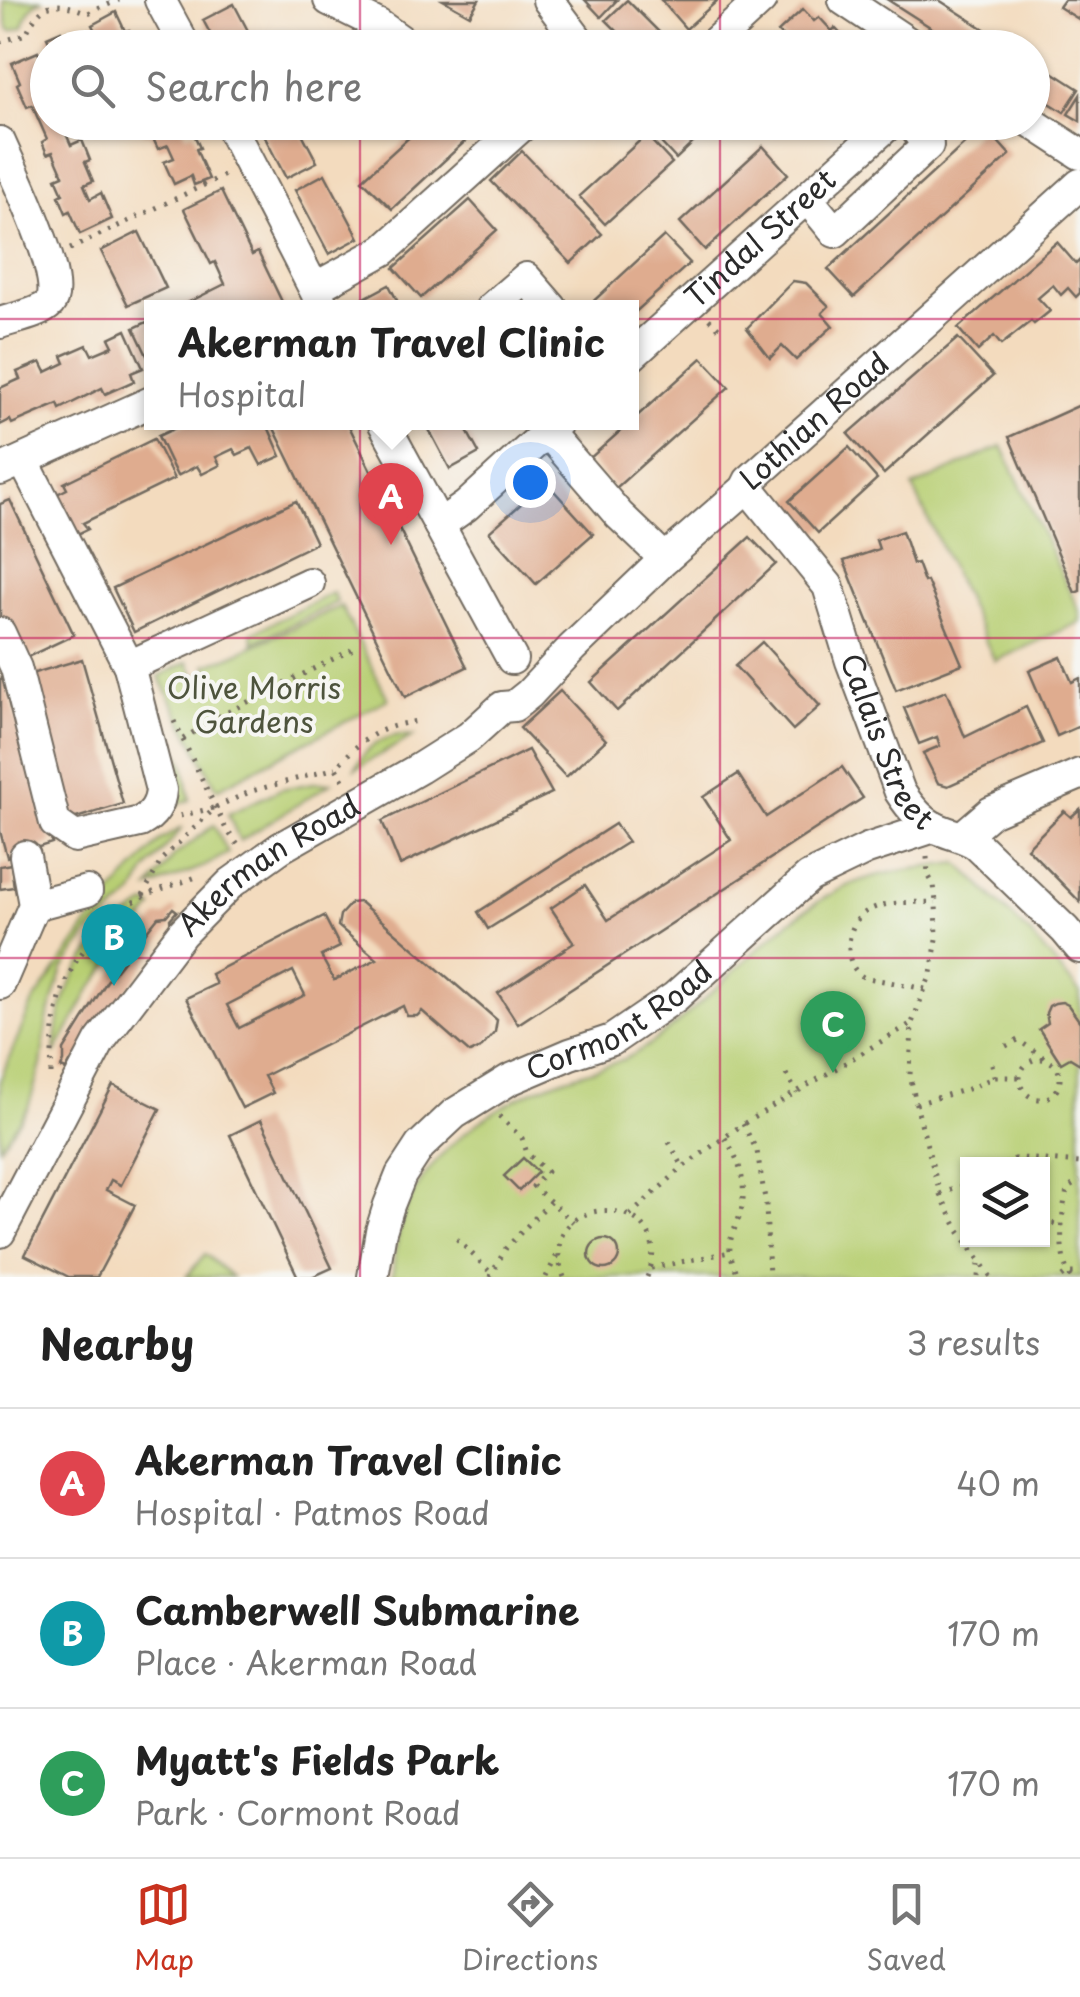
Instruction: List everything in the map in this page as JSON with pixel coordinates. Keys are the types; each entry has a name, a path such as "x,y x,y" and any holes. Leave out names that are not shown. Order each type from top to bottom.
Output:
{"street":[{"path":"329,0 384,30"},
{"path":"548,0 570,30"},
{"path":"728,30 761,0"},
{"path":"844,0 889,30"},
{"path":"172,5 180,30"},
{"path":"1050,134 1080,154"},
{"path":"238,140 319,298 384,250 506,140"},
{"name":"Tindal Street","path":"639,349 871,140"},
{"path":"807,198 834,232 928,145 924,140"},
{"path":"0,142 50,259 54,297 48,306 0,323"},
{"name":"Lothian Road","path":"557,662 749,481 1080,184"},
{"path":"500,300 526,278 545,300"},
{"path":"0,633 16,668 55,823 75,837 148,818 160,799 158,775 130,666 11,465 144,405"},
{"path":"388,430 512,658 526,666 557,662"},
{"path":"439,525 557,432 619,515 665,559"},
{"name":"Calais Street","path":"744,489 755,496 828,586 900,792 910,808 941,839 976,844 1080,948"},
{"path":"130,666 310,583"},
{"path":"502,707 512,658"},
{"name":"Akerman Road","path":"0,1232 100,1041 182,933 231,883 280,848 468,737 502,707 514,706 550,674 557,662"},
{"name":"Cormont Road","path":"373,1277 381,1231 401,1174 420,1146 454,1114 480,1096 537,1068 612,1040 675,997 809,877 867,849 941,839 991,812 1080,774"},
{"path":"0,984 34,904 25,856"},
{"path":"34,904 87,892"}],"path":[{"path":"0,42 26,34 44,2 66,2 88,13 119,0"},
{"path":"50,259 250,162"},
{"path":"704,314 724,333"},
{"path":"183,739 355,648"},
{"path":"167,706 226,829 239,847 231,856"},
{"path":"142,897 162,859 216,808 252,791 336,768 378,731 418,721"},
{"path":"336,768 344,781"},
{"path":"941,839 928,874 934,884 936,939 931,973 912,1024 910,1075 940,1194 992,1277"},
{"path":"50,1082 58,1001 67,975 90,942 142,897 208,872"},
{"path":"925,988 857,974 849,950 856,920 862,913 904,903 936,902"},
{"path":"630,1216 684,1167 744,1124 912,1024"},
{"path":"1006,1046 1018,1040 1048,1060 1058,1070 1060,1083 1053,1094 1040,1099 1028,1095 1020,1078 1030,1062 1048,1060"},
{"path":"992,1064 994,1076"},
{"path":"786,1074 797,1093"},
{"path":"916,1104 970,1088 994,1076 1020,1078"},
{"path":"480,1096 522,1138 527,1153 546,1172 533,1186 573,1222"},
{"path":"744,1124 757,1150 766,1205 769,1277"},
{"path":"725,1138 738,1158 744,1186 744,1200 730,1241 738,1277"},
{"path":"669,1142 684,1167"},
{"path":"1050,1160 1080,1162"},
{"path":"1080,1180 1068,1188 1063,1224 1067,1276 1080,1274"},
{"path":"940,1194 960,1187"},
{"path":"457,1240 490,1275 506,1248 550,1201"},
{"path":"546,1277 573,1222 601,1209 616,1210 642,1225 653,1253 647,1277"},
{"path":"1050,1223 1063,1224"},
{"path":"559,1250 564,1277"},
{"path":"651,1268 730,1252"},
{"path":"978,1277 979,1261"}],"green space":[{"path":"3,0 44,0 32,7 23,27 11,31"},
{"path":"1002,446 1080,613 1080,622 995,661 913,487"},
{"path":"333,593 337,602 253,643 252,633"},
{"name":"Olive Morris Gardens","path":"341,606 388,699 217,789 159,676 188,662 195,675 187,680 210,671 206,665"},
{"path":"145,686 184,765 190,800 168,807"},
{"path":"400,735 413,736 355,769 373,746"},
{"path":"331,783 240,841 228,814 281,789"},
{"path":"214,825 228,853 150,888 174,856"},
{"path":"183,827 147,870 133,895 89,933 63,969 47,1020 41,1065 28,1108 0,1147 0,1080 32,1004 102,905 161,840"},
{"path":"958,863 1031,935 1080,993 1080,1277 392,1277 397,1239 413,1194 427,1172 463,1135 529,1093 644,1048 798,916 854,883 905,870"},
{"path":"147,904 153,908 90,990 55,1054 65,996 82,964 104,937"},
{"path":"205,1254 232,1277 186,1277"}],"building":[{"path":"443,0 479,0 470,15"},
{"path":"585,0 617,0 601,17"},
{"path":"627,0 657,30 616,30 606,20"},
{"path":"661,0 718,0 686,29"},
{"path":"888,0 939,0 986,30 935,30"},
{"path":"1064,0 1080,0 1080,20 1059,7"},
{"path":"234,4 248,30 208,30 203,20"},
{"path":"803,9 814,21 819,17 831,30 780,30"},
{"path":"116,12 125,30 95,30 92,25"},
{"path":"30,55 27,107 17,84 20,82 12,63"},
{"path":"1050,70 1079,89 1064,112 1050,103"},
{"path":"1080,95 1080,121 1068,114"},
{"path":"69,140 71,145 82,140 93,181 84,185 90,199 101,193 112,219 80,234 59,196 63,194 56,178 63,175 53,152 47,154 42,142"},
{"path":"154,140 196,140 200,148 196,149 209,179 194,185 191,176 174,184 164,162 174,158 168,145 158,149"},
{"path":"266,140 305,140 317,162 286,178"},
{"path":"406,140 467,140 392,209 362,180"},
{"path":"641,140 651,140 672,163 605,224 579,196"},
{"path":"658,140 696,140 676,159"},
{"path":"969,140 997,140 1010,155 854,297 828,269"},
{"path":"763,146 788,174 705,250 680,222"},
{"path":"522,151 602,234 571,263 491,181"},
{"path":"325,174 359,238 329,254 295,190"},
{"path":"221,191 252,255 258,252 281,300 193,300 225,284 184,209"},
{"path":"470,200 497,230 421,298 394,268"},
{"path":"139,232 166,288 128,305 101,251"},
{"path":"664,236 690,263 639,309 639,300 595,300"},
{"path":"1057,242 1076,264 1080,260 1080,293 1076,297 1068,288 1061,295 1053,285 1038,298 1050,311 1001,345 994,336 978,351 958,328"},
{"path":"793,281 806,283 829,306 822,313 833,326 796,360 782,346 770,358 747,328"},
{"path":"389,285 397,300 361,300"},
{"path":"144,323 144,349 134,328"},
{"path":"126,330 143,368 131,373 134,381 105,394 102,388 60,409 58,404 12,424 10,420 0,425 0,388 20,379 17,372 41,362 46,372 65,363 62,356 87,345 92,355 113,346 109,338"},
{"path":"958,338 993,376 884,474 848,434"},
{"path":"702,358 729,387 616,488 589,459 621,430 639,430 639,414"},
{"path":"1080,405 1080,591 1075,593 1009,437"},
{"path":"171,430 270,430 281,456 261,465 252,448 237,455 233,449 216,457 220,465 202,474 197,466 177,476 158,436"},
{"path":"275,430 351,430 467,667 405,697"},
{"path":"429,430 466,430 479,453 450,469"},
{"path":"154,439 174,479 83,523 88,529 67,539 47,499 67,489 64,483"},
{"path":"849,447 877,479 818,533 789,501"},
{"path":"546,482 593,534 536,584 489,532"},
{"path":"10,500 74,635 21,660 0,616 0,504"},
{"path":"296,501 316,543 134,632 113,588"},
{"path":"902,531 913,564 917,563 924,582 927,581 962,664 896,690 844,561 879,549 876,540"},
{"path":"750,537 776,564 617,711 591,682"},
{"path":"762,642 820,706 793,730 735,666"},
{"path":"1061,657 1072,682 1080,678 1080,726 1057,736 1029,671"},
{"path":"82,659 123,804 66,821 24,676"},
{"path":"4,678 52,843 7,857 0,831 0,679"},
{"path":"560,691 606,740 566,777 520,728"},
{"path":"946,691 965,737 1026,707 1043,743 948,786 938,783 923,753 940,746 937,737 919,744 904,708"},
{"path":"528,750 552,793 400,865 382,821"},
{"path":"842,767 863,798 518,1024 498,993 574,943 551,908 585,885 608,920 731,840 703,797 738,774 766,817"},
{"path":"1080,809 1080,902 1027,848 1064,811 1071,817"},
{"path":"615,824 628,842 488,929 478,912"},
{"path":"11,864 14,887 0,889 0,866"},
{"path":"360,902 497,1020 495,1032 482,1047 470,1053 422,1011 417,1016 407,1016 403,1006 264,1076 273,1093 242,1108 186,998 216,984 211,974 324,916 340,947 321,956 334,980 377,959 338,926 340,915 351,903","holes":["293,971 305,995 239,1028 227,1005"]},
{"path":"173,908 177,911 170,919 171,927 80,1058 66,1070 61,1068 64,1050 107,981 158,917 166,916"},
{"path":"1062,1002 1080,1022 1080,1064 1070,1058 1061,1063 1039,1029 1048,1023 1049,1006"},
{"path":"113,1085 160,1109 121,1185 111,1180 106,1190 135,1205 97,1277 69,1277 25,1255"},
{"path":"261,1120 332,1268 312,1277 298,1277 230,1135"},
{"path":"523,1158 538,1172 519,1191 504,1176"},
{"path":"604,1239 618,1248 619,1254 610,1268 604,1269 590,1260 589,1254 598,1240"}],"place":[{"name":"Akerman Travel Clinic","path":"391,545"},
{"name":"Camberwell Submarine","path":"114,986"},
{"name":"Myatt's Fields Park","path":"833,1073"}]}
